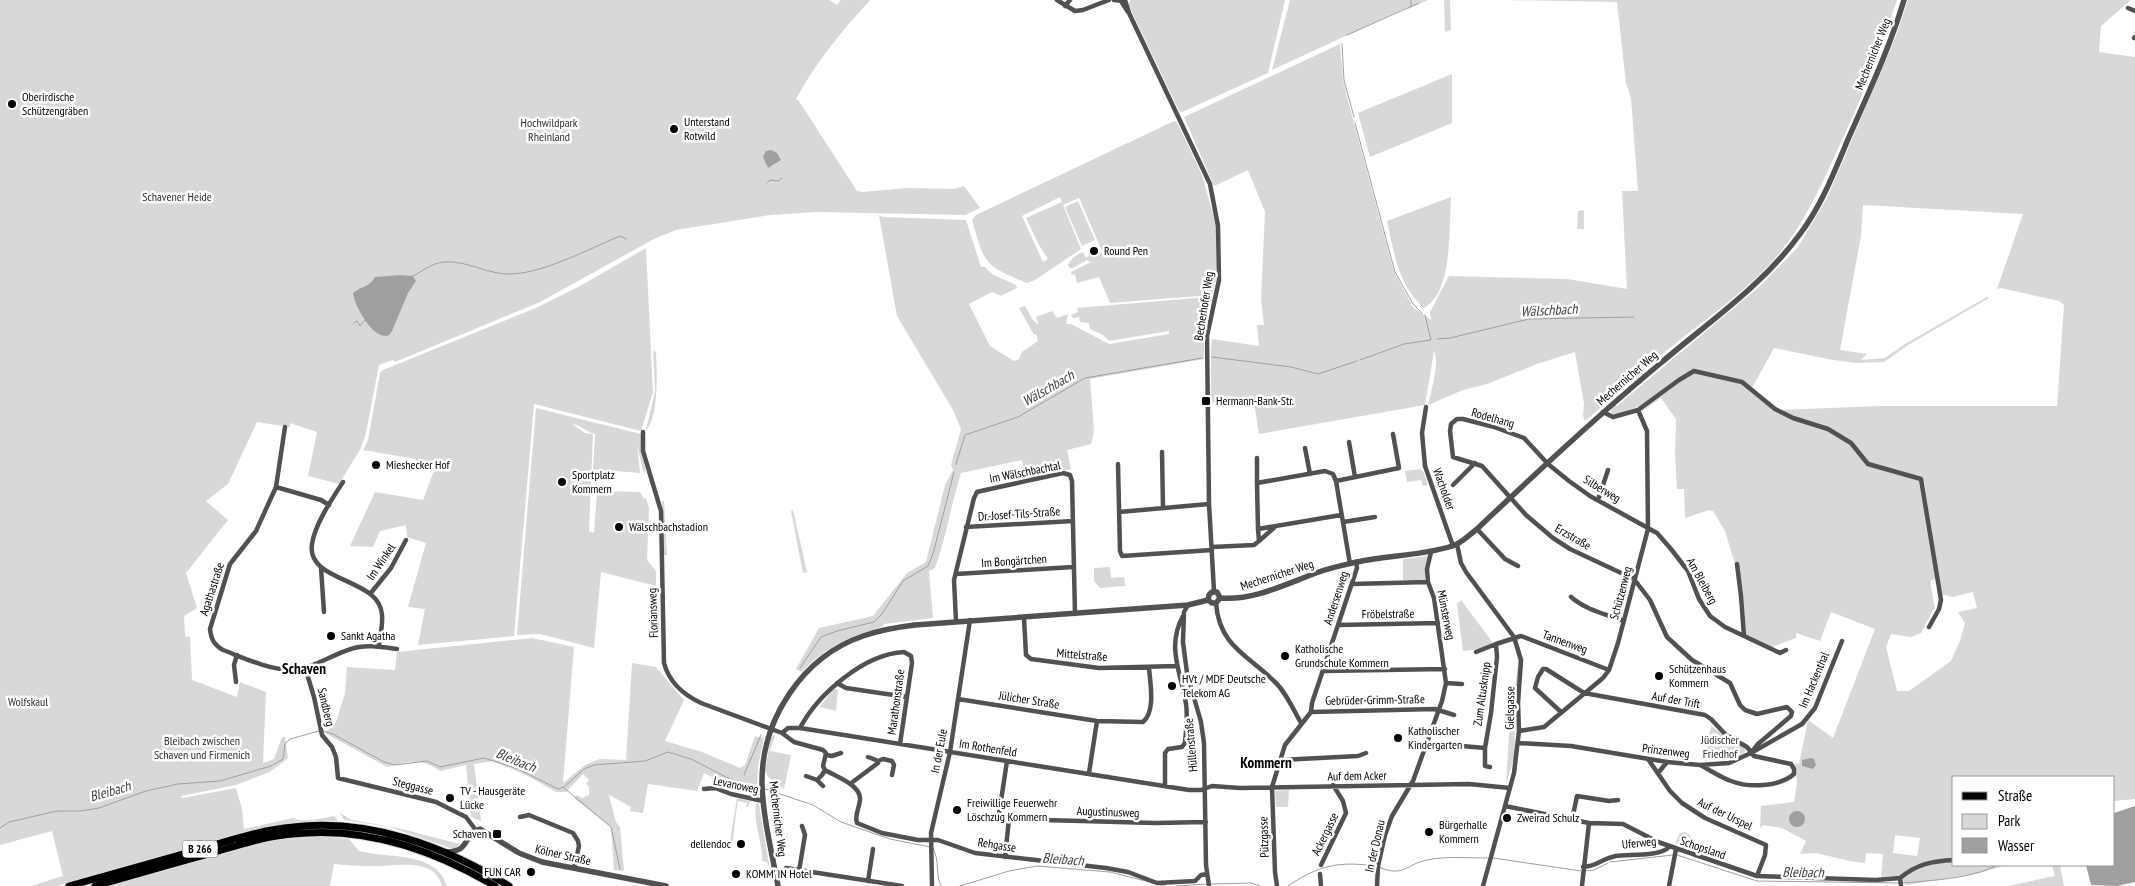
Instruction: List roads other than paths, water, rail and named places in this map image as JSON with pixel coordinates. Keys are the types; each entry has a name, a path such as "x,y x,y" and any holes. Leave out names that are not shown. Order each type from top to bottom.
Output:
{"main road":[{"name":"B 266","path":"69,886 241,837 294,826 334,826 388,833 411,839 443,852 509,886"},
{"name":"B 266","path":"95,886 239,845 299,833 340,833 390,841 423,851 455,864 495,886"}],"street":[{"path":"1057,0 1075,11 1083,10 1102,1 1109,0"},
{"path":"1065,6 1070,0"},
{"path":"1114,0 1123,0"},
{"name":"Becherhofer Weg","path":"1123,0 1210,184 1218,226 1219,280 1207,336 1209,504 1214,591"},
{"name":"Mechernicher Weg","path":"1220,598 1248,596 1285,585 1318,572 1356,562 1431,552 1455,545 1477,529 1603,412 1743,296 1780,260 1802,232 1831,180 1888,47 1904,0"},
{"path":"2128,8 2135,12"},
{"path":"1603,412 1613,417 1638,410 1679,380 1694,372 1742,382 1775,409 1828,429 1851,442 1868,464 1921,479 1941,600 1939,609 1930,627"},
{"name":"Wacholder","path":"1426,407 1422,433 1425,466 1455,545"},
{"name":"Schützenweg","path":"1519,731 1544,727 1604,678 1608,670 1624,621 1648,529 1646,431 1638,410"},
{"name":"Rodelhang","path":"1511,497 1482,466 1455,459 1452,455 1450,427 1455,420 1494,427 1524,438 1548,464"},
{"name":"Agathastraße","path":"285,427 276,487 256,531 230,564 210,629 211,638 217,646 237,655 274,668 290,670 305,668"},
{"name":"Floriansweg","path":"643,432 643,451 661,511 662,621 667,672 670,678 688,697 771,730"},
{"path":"1393,434 1399,468"},
{"path":"1349,442 1355,477"},
{"path":"1305,448 1310,474"},
{"path":"1162,452 1163,508"},
{"path":"1257,458 1259,541"},
{"path":"1453,485 1475,463"},
{"path":"1118,464 1120,551 1124,557 1254,545 1277,526"},
{"name":"Silberweg","path":"1548,464 1569,481 1598,500 1648,529"},
{"path":"1336,481 1399,468 1406,469"},
{"path":"1598,500 1608,470"},
{"path":"1257,483 1328,471 1333,474 1336,481 1350,564"},
{"name":"Im Wälschbachtal","path":"956,621 954,587 956,574 966,527 977,492 1063,473 1068,474 1072,481 1075,614"},
{"path":"324,612 321,568 312,551 312,543 329,505 343,482"},
{"path":"276,487 321,500 329,505"},
{"name":"Erzstraße","path":"1511,497 1537,525 1553,538 1570,549 1634,580"},
{"path":"1119,512 1209,504"},
{"path":"1258,529 1341,515"},
{"path":"1343,522 1375,517"},
{"name":"Dr.-Josef-Tils-Straße","path":"966,527 1073,521"},
{"path":"1477,529 1505,559 1518,566"},
{"name":"Am Bleiberg","path":"1648,529 1657,533 1688,571 1699,599 1710,616 1725,627 1780,653 1786,650"},
{"name":"Im Winkel","path":"370,594 391,568 406,540"},
{"name":"Gielsgasse","path":"1455,545 1466,572 1514,638 1521,660 1518,703 1519,731 1514,773 1483,886"},
{"name":"Münsterweg","path":"1411,785 1439,710 1446,683 1434,598 1428,582 1427,569 1431,552"},
{"name":"Andersenweg","path":"1301,723 1312,712 1323,671 1357,568 1356,562"},
{"path":"1737,564 1744,636"},
{"name":"Im Bongärtchen","path":"956,574 1073,567"},
{"path":"321,568 370,594 378,604 382,614 379,646"},
{"path":"1634,580 1650,600 1667,637 1692,660 1730,683 1740,705 1745,710 1757,714 1786,708 1792,712 1791,716 1758,744 1751,753"},
{"path":"1352,584 1428,582"},
{"path":"1216,603 1208,600 1208,595 1214,591 1218,593 1220,598 1216,603 1219,620 1232,646 1280,688 1301,723 1286,745 1272,787"},
{"path":"1571,597 1593,611 1624,621"},
{"name":"Mechernicher Weg","path":"778,886 762,783 771,730 778,712 799,680 836,649 862,636 888,629 956,621 1024,618 1188,605 1208,600"},
{"name":"Hüllenstraße","path":"1188,605 1184,612 1183,642 1190,686 1202,722 1207,874 1209,885"},
{"path":"1165,786 1165,754 1168,749 1182,747 1185,743 1186,705 1176,666 1174,638 1184,612"},
{"name":"Mittelstraße","path":"1024,618 1026,655 1031,659 1098,668 1176,666"},
{"name":"In der Eule","path":"932,886 931,842 950,752 970,620"},
{"name":"Fröbelstraße","path":"1338,625 1438,623"},
{"name":"Tannenweg","path":"1514,638 1521,636 1608,670"},
{"name":"Zum Altusknipp","path":"1476,652 1514,638"},
{"name":"Im Hackenthal","path":"1802,724 1815,708 1842,641"},
{"name":"Zum Altusknipp","path":"1490,767 1485,766 1484,748 1491,713 1498,657 1496,644"},
{"path":"305,668 353,648 379,646 397,649"},
{"name":"Marathonstraße","path":"800,728 820,698 838,683 875,660 904,652 909,653 912,659 900,744"},
{"path":"236,682 234,665 237,655"},
{"name":"Jülicher Straße","path":"958,699 1097,721 1143,722 1149,717 1151,710 1150,667"},
{"name":"Sandberg","path":"305,668 322,732 334,752 338,778"},
{"path":"1323,671 1445,669"},
{"path":"1561,712 1535,688 1541,672 1546,669 1584,693"},
{"path":"838,683 846,688 907,697"},
{"path":"1446,683 1462,684"},
{"name":"Auf der Trift","path":"1584,693 1705,715 1726,735 1747,747 1751,753 1760,759 1791,764 1794,774 1781,782 1763,785 1742,784 1730,782 1700,765"},
{"path":"1439,710 1454,715"},
{"name":"Gebrüder-Grimm-Straße","path":"1312,712 1439,710"},
{"path":"1089,773 1097,721"},
{"name":"Prinzenweg","path":"1518,743 1572,746 1667,762 1700,765 1729,763 1751,753 1802,724"},
{"name":"Im Rothenfeld","path":"782,733 788,728 800,728 1189,790 1204,789"},
{"path":"771,730 782,733 789,740 823,750 827,755 832,756 841,753"},
{"path":"1427,743 1484,748"},
{"path":"1281,760 1358,756 1366,753"},
{"path":"827,755 823,766 825,770 850,784 882,759 892,761 894,765 892,775"},
{"path":"868,757 878,761"},
{"name":"Auf der Urspel","path":"1648,759 1674,796 1692,810 1722,826 1766,845 1765,855 1757,876"},
{"path":"1005,857 1010,819 1003,819 1000,814 1007,761"},
{"path":"1658,773 1667,762"},
{"path":"817,780 825,770"},
{"path":"806,776 817,780 823,786"},
{"name":"Steggasse","path":"338,778 436,802 466,817 475,829"},
{"name":"Rehgasse","path":"850,784 859,793 861,798 856,819 860,825 882,833 931,842 938,840 975,853 1078,863 1106,868 1158,882 1195,881 1201,875 1207,874"},
{"name":"Auf dem Acker","path":"1204,789 1212,786 1240,788 1469,784 1510,788"},
{"name":"In der Donau","path":"1377,886 1378,868 1392,816 1411,785"},
{"name":"Ackergasse","path":"1321,866 1346,813 1343,801 1333,786"},
{"name":"Pützgasse","path":"1272,787 1277,886"},
{"name":"Levanoweg","path":"704,789 715,788 731,794 764,801"},
{"path":"1572,820 1577,796 1609,802 1618,800"},
{"name":"Schopsland","path":"1505,806 1589,823 1623,824 1669,846 1675,853 1757,876 1901,882"},
{"path":"520,817 529,815 573,833 577,837 579,846 574,868"},
{"name":"Augustinusweg","path":"1010,819 1156,823 1206,822"},
{"path":"1582,886 1582,870 1589,823"},
{"path":"799,871 804,835 802,826"},
{"path":"443,852 456,852 462,848 475,829"},
{"name":"Kölner Straße","path":"475,829 484,831 503,844 530,858 666,886"},
{"name":"Uferweg","path":"1582,870 1613,856 1657,852 1666,850 1669,846"},
{"path":"868,881 873,849"},
{"path":"1669,886 1675,853"},
{"path":"1901,882 1910,870 1933,861 1952,860"},
{"path":"786,868 902,886"},
{"name":"Ackergasse","path":"1320,874 1321,886"}],"water":[{"path":"771,150 777,153 781,160 768,168 763,157 766,151"},
{"path":"413,276 416,281 408,293 392,331 389,335 383,336 371,328 366,321 357,306 353,293 371,283 375,277"},
{"path":"1814,759 1816,765 1813,769 1802,766 1802,760"},
{"path":"2135,806 2135,882 2117,886 2091,885 2086,866 2115,866 2115,813"},
{"path":"1797,811 1805,819 1797,827 1789,819"}],"waterway":[{"path":"1411,0 1411,6"},
{"path":"1347,35 1419,3"},
{"path":"1342,44 1344,80 1354,117"},
{"path":"1355,123 1395,272 1413,304 1422,313"},
{"path":"767,183 770,180 778,181 782,178"},
{"path":"413,276 444,262 461,263 502,274 524,273 566,260 620,236 626,239"},
{"name":"Wälschbach","path":"1360,360 1404,344 1431,340 1425,315"},
{"name":"Wälschbach","path":"1437,339 1450,338 1529,319 1634,317"},
{"path":"354,323 357,321 360,326 365,320"},
{"name":"Wälschbach","path":"1212,357 1291,367 1318,374 1357,361"},
{"name":"Wälschbach","path":"956,464 965,435 1018,417 1085,378 1202,358"},
{"name":"Wälschbach","path":"800,668 821,637 874,622 882,614 903,581 928,566 933,554 954,472"},
{"name":"Bleibach","path":"0,828 9,822 57,811 80,811 99,808 146,791 178,784 220,781 271,766 283,759 285,744 290,739 319,731"},
{"name":"Bleibach","path":"323,731 333,734 384,762 395,765 427,761 440,767 484,758 518,769 558,789 564,787 584,769 594,765 645,761 668,752 691,759 730,779 759,787"},
{"name":"Wälschbach","path":"744,775 761,735"},
{"path":"564,788 611,827 620,869"},
{"name":"Bleibach","path":"765,789 813,805 841,822 890,839 930,847"},
{"name":"Bleibach","path":"933,848 941,886"},
{"name":"Bleibach","path":"1610,862 1673,855"},
{"name":"Bleibach","path":"1677,855 1757,881 1899,883"},
{"name":"Bleibach","path":"1379,867 1400,871 1420,862 1434,859 1487,858"},
{"name":"Bleibach","path":"1493,858 1581,871"},
{"name":"Bleibach","path":"1585,871 1594,870 1608,863"},
{"name":"Bleibach","path":"1288,886 1310,873 1330,866 1351,864 1375,866"},
{"name":"Bleibach","path":"960,886 1009,871 1037,866 1110,872 1165,886"},
{"name":"Bleibach","path":"1903,883 1964,876 1996,866"},
{"name":"Bleibach","path":"1211,884 1251,883 1260,886"},
{"name":"Bleibach","path":"1176,886 1207,884"}],"place":[{"name":"Oberirdische Schützengräben","path":"12,104"},
{"name":"Unterstand Rotwild","path":"674,129"},
{"name":"Round Pen","path":"1094,251"},
{"name":"Hermann-Bank-Str.","path":"1206,401"},
{"name":"Mieshecker Hof","path":"376,465"},
{"name":"Sportplatz Kommern","path":"562,482"},
{"name":"Wälschbachstadion","path":"619,527"},
{"name":"Sankt Agatha","path":"331,636"},
{"name":"Katholische Grundschule Kommern","path":"1285,656"},
{"name":"Schützenhaus Kommern","path":"1659,676"},
{"name":"HVt / MDF Deutsche Telekom AG","path":"1172,686"},
{"name":"Katholischer Kindergarten","path":"1398,738"},
{"name":"TV - Hausgeräte Lücke","path":"450,798"},
{"name":"Freiwillige Feuerwehr Löschzug Kommern","path":"957,810"},
{"name":"Zweirad Schulz","path":"1507,818"},
{"name":"Bürgerhalle Kommern","path":"1429,832"},
{"name":"Schaven","path":"497,834"},
{"name":"dellendoc","path":"741,844"},
{"name":"FUN CAR","path":"531,872"},
{"name":"KOMM' IN Hotel","path":"736,874"}],"district":[{"name":"Schaven","path":"304,669"},
{"name":"Kommern","path":"1266,763"}],"park label":[{"name":"Hochwildpark Rheinland","path":"549,130"},
{"name":"Schavener Heide","path":"177,197"},
{"name":"Wolfskaul","path":"28,702"},
{"name":"Jüdischer Friedhof","path":"1720,747"},
{"name":"Bleibach zwischen Schaven und Firmenich","path":"202,748"}]}
